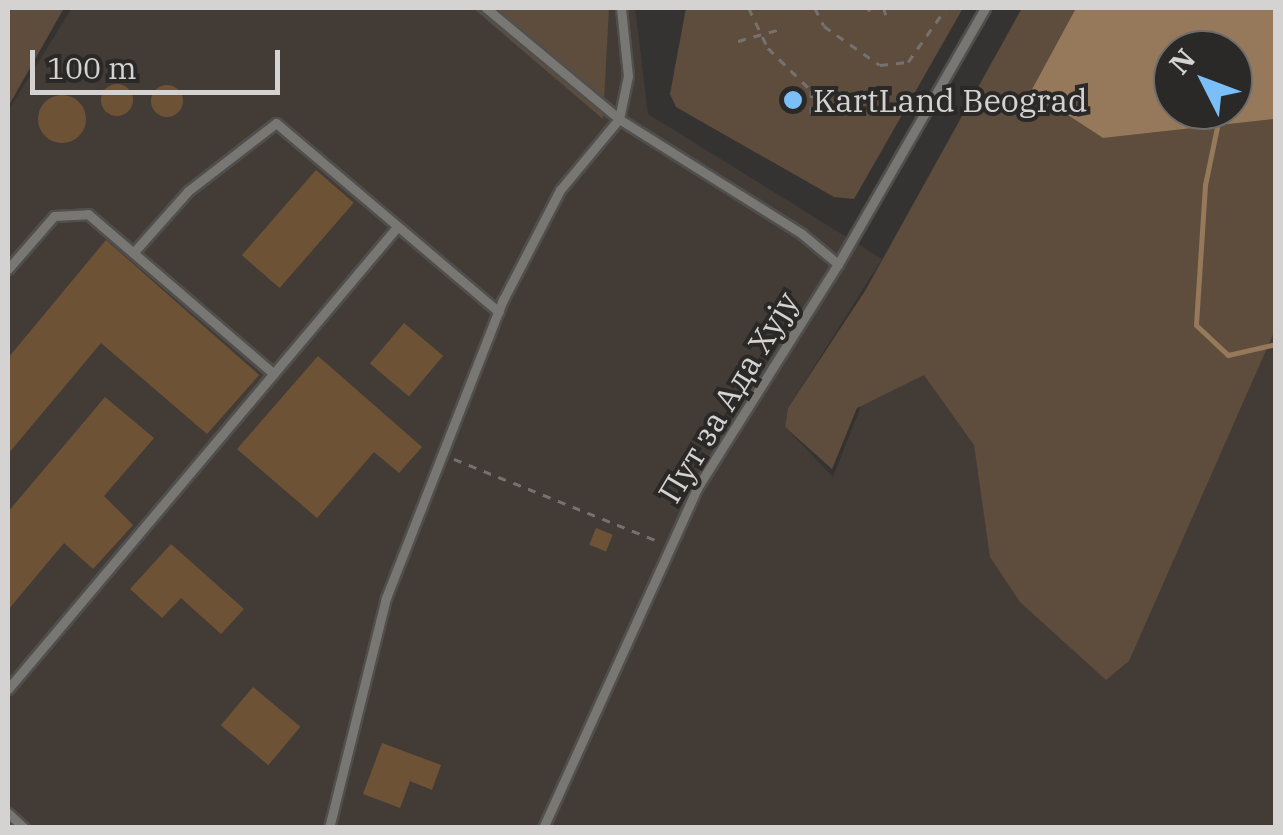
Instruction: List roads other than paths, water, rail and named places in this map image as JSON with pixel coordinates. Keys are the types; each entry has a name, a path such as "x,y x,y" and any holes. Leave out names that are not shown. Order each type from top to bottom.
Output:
{"lane":[{"path":"486,8 618,120 802,234 838,264"},
{"path":"330,828 386,598 446,456 499,312 560,190 618,120 628,76 621,8"},
{"name":"Пут за Ада Хују","path":"543,828 697,488 838,264 985,8"},
{"path":"133,254 188,191 276,123 499,312"},
{"path":"8,269 54,216 68,212 88,214 274,374"},
{"path":"8,689 397,227"},
{"path":"8,813 24,828"}],"waterway":[{"path":"1216,130 1205,185 1196,325 1228,355 1276,344"}],"place":[{"name":"KartLand Beograd","path":"793,100"}]}
